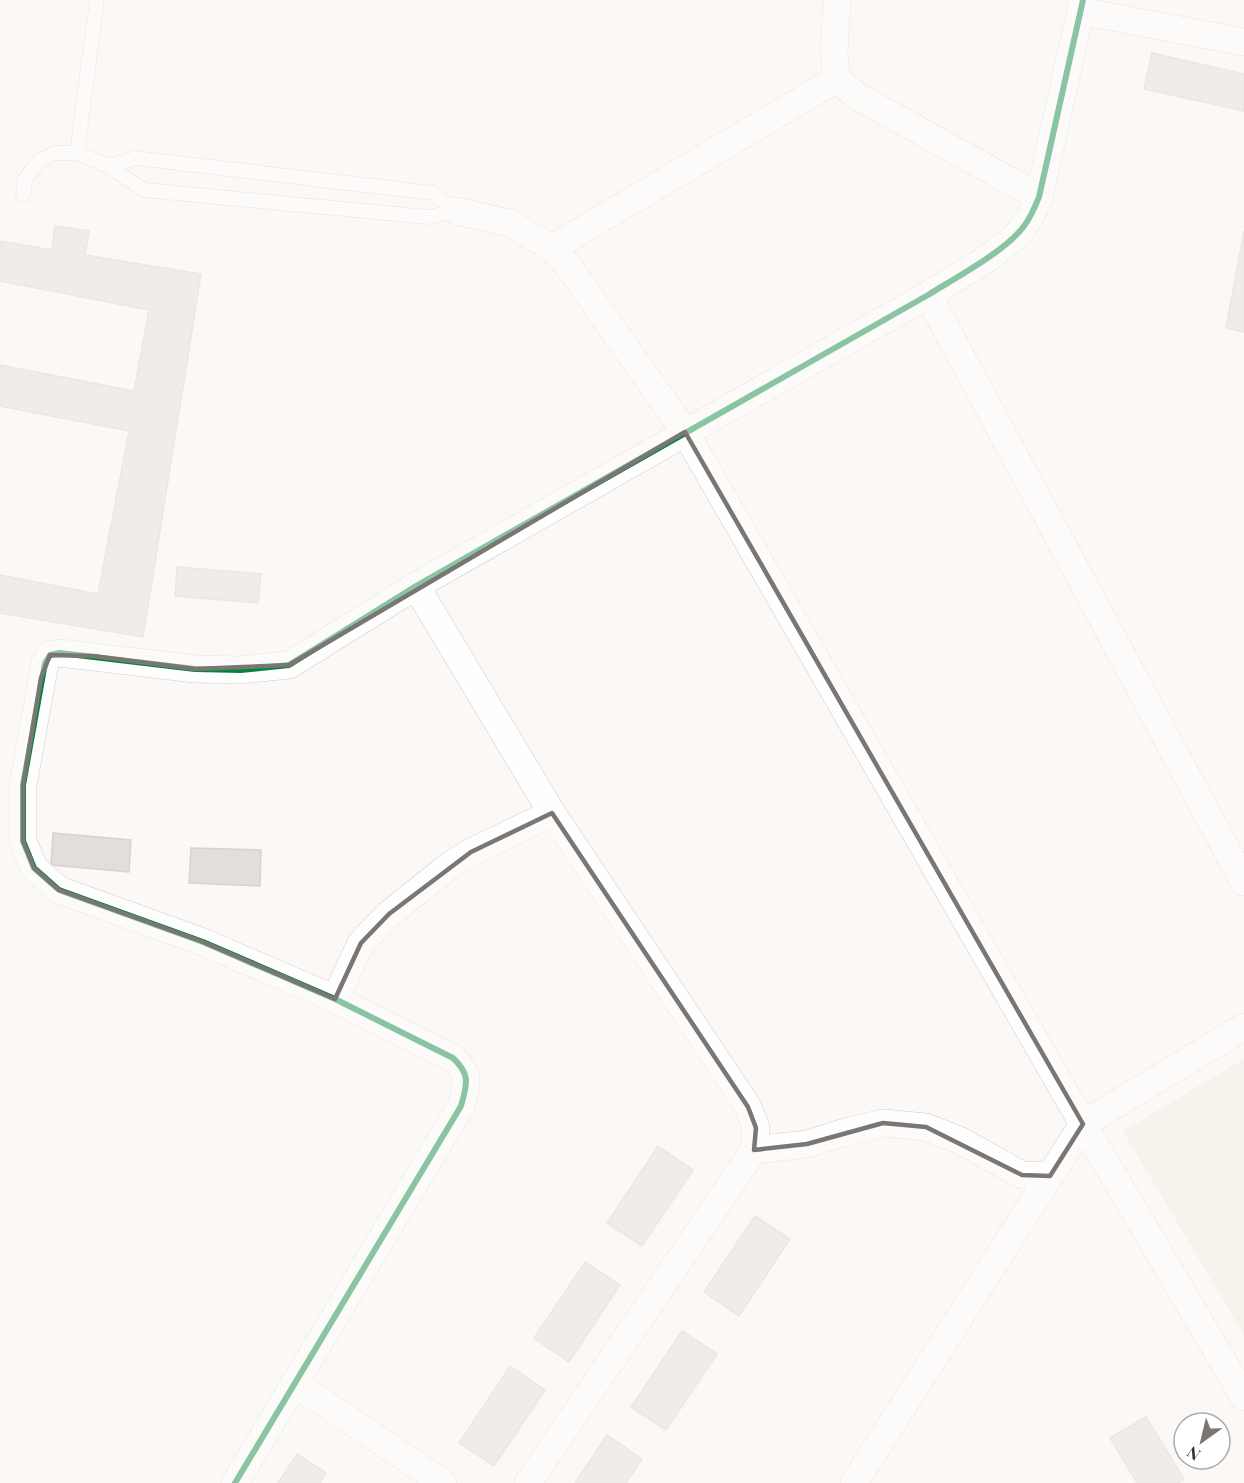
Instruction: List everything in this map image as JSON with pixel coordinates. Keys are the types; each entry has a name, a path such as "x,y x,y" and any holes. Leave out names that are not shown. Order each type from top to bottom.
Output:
{"street":[{"path":"837,0 834,53 837,79 857,96 1039,196"},
{"path":"235,1483 461,1106 467,1082 464,1068 453,1058 335,999 203,942 59,890 34,868 22,841 23,785 41,678 50,655 60,653 93,656 195,669 241,670 289,664 416,586 928,295 1006,244 1025,225 1039,196 1082,6 1244,42"},
{"path":"552,248 837,79"},
{"path":"457,211 509,223 552,248 569,267 685,432 1083,1124 1244,1397"},
{"path":"928,295 1244,882"},
{"path":"416,586 552,813 748,1107 756,1128 754,1150 528,1483"},
{"path":"335,999 361,943 389,914 449,866 471,852 552,813"},
{"path":"854,1483 1083,1124 1244,1027"},
{"path":"754,1150 807,1144 883,1123 926,1127 959,1140 1022,1175 1050,1176"},
{"path":"294,1383 443,1483"}],"lane":[{"path":"77,153 97,0"},
{"path":"22,195 25,179 40,160 55,153 77,153 108,166 144,190 428,217 457,211"},
{"path":"108,166 136,158 432,193 457,211"}],"highlighted area":[{"path":"685,432 1083,1124 1050,1176 1022,1175 926,1127 883,1123 807,1144 754,1150 756,1128 748,1107 552,813 471,852 389,914 361,943 335,999 203,942 59,890 34,868 23,841 23,785 41,678 50,655 93,656 195,669 289,665"}],"shaded area":[{"path":"1244,1059 1244,1335 1123,1131"}],"building":[{"path":"1152,53 1244,74 1244,111 1144,89"},
{"path":"55,226 89,231 85,255 201,274 143,637 0,613 0,575 98,594 129,431 0,406 0,365 134,391 149,310 0,281 0,241 52,250"},
{"path":"1244,231 1244,332 1226,328"},
{"path":"177,567 261,574 258,603 175,596"},
{"path":"53,833 131,840 129,872 51,865"},
{"path":"191,848 261,850 260,886 189,883"},
{"path":"658,1146 693,1170 642,1246 607,1223"},
{"path":"755,1216 790,1239 739,1316 704,1292"},
{"path":"585,1262 620,1285 569,1362 534,1338"},
{"path":"682,1331 717,1354 666,1430 631,1407"},
{"path":"510,1366 545,1390 494,1466 459,1443"},
{"path":"1146,1417 1172,1459 1172,1471 1179,1471 1184,1479 1178,1483 1137,1483 1110,1438"},
{"path":"607,1435 642,1459 626,1483 575,1483"},
{"path":"297,1454 326,1473 320,1483 278,1483"}],"cycle path":[{"path":"235,1483 461,1106 466,1086 465,1075 453,1058 335,999 203,942 59,890 34,868 23,841 23,785 45,663 50,655 60,653 195,669 241,670 289,665 416,586 979,264 1016,235 1029,219 1039,197 1083,0"}]}
